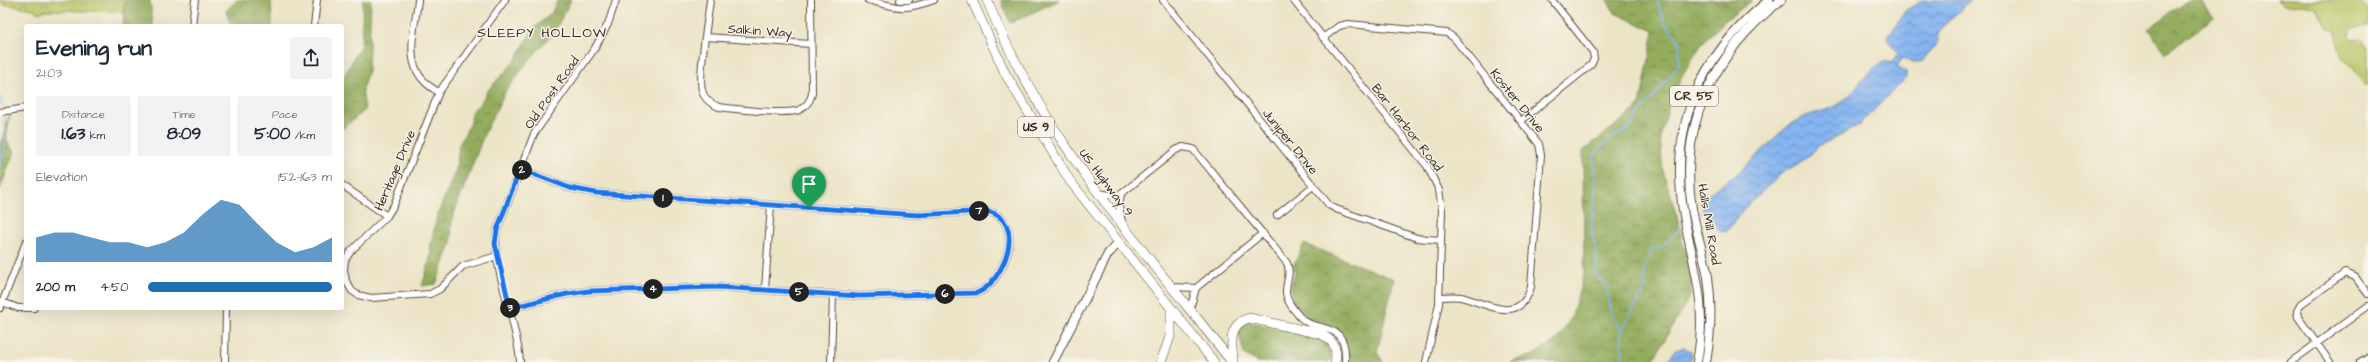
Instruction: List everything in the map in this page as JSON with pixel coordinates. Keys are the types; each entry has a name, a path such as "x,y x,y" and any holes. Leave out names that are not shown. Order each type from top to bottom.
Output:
{"highway":[{"name":"US Highway 9","path":"972,0 1006,75 1072,184 1214,362"},
{"name":"US Highway 9","path":"987,0 1013,58 1048,121 1098,192 1233,362"},
{"path":"1161,362 1171,334 1171,308"},
{"path":"1233,362 1231,341 1234,329 1241,321 1249,318 1298,328 1329,338 1335,346 1335,362"}],"main road":[{"name":"Halls Mill Road","path":"1697,362 1701,333 1701,300 1684,217 1680,183 1681,150 1684,129 1694,94 1707,67 1726,40 1740,24 1768,0"},
{"name":"Halls Mill Road","path":"1706,362 1710,334 1709,288 1693,212 1690,183 1691,150 1698,117 1706,91 1719,68 1737,41 1752,25 1782,0"},
{"path":"1056,360 1108,254 1119,242"}],"street":[{"path":"192,24 195,0"},
{"path":"314,24 317,0"},
{"path":"418,0 413,64 420,79 439,92"},
{"name":"Heritage Drive","path":"348,286 344,270 348,254 387,216 439,92 505,0"},
{"name":"Old Post Road","path":"520,362 510,308 497,256 495,244 497,230 537,128 604,33 616,0"},
{"path":"710,0 702,82 703,93 709,102 716,106 792,112 805,106 812,94 811,0"},
{"path":"868,0 903,8 914,7 934,0"},
{"path":"900,0 909,0"},
{"name":"Juniper Drive","path":"1163,0 1313,186 1336,209 1417,238 1440,240"},
{"name":"Bar Harbor Road","path":"1293,0 1431,171 1439,190 1441,203 1439,297 1436,322 1426,362"},
{"path":"1521,121 1591,65 1594,59 1593,52 1552,0"},
{"name":"Koster Drive","path":"1324,38 1340,26 1348,24 1447,33 1454,38 1539,144 1541,155 1530,292 1519,305 1505,310 1460,297 1439,297"},
{"name":"Salkin Way","path":"706,37 811,44"},
{"path":"0,112 24,108"},
{"path":"1098,192 1111,195 1121,194 1176,150 1188,148 1196,153 1288,265 1286,293 1290,305 1305,321 1328,328 1335,332 1345,349 1346,362"},
{"path":"510,308 567,294 589,291 718,287 875,296 977,293 987,288 995,278 1010,246 1009,230 1000,217 986,211 918,215 596,193 570,188 520,169"},
{"path":"344,186 387,216"},
{"path":"1278,215 1313,186"},
{"path":"1121,194 1119,206 1122,222"},
{"path":"765,289 771,205"},
{"path":"1190,309 1196,288 1263,234"},
{"path":"24,247 1,305 24,308"},
{"path":"344,289 348,286 358,295 368,298 424,296 440,289 463,266 497,256"},
{"path":"2330,362 2298,317 2297,311 2301,304 2345,273 2355,277 2368,294"},
{"path":"1173,287 1196,288"},
{"path":"831,362 833,294"},
{"path":"2291,362 2368,306"},
{"path":"226,310 226,362"},
{"path":"2360,362 2368,357"}],"green space":[{"path":"0,0 125,0 123,12 46,10 39,13 33,9 1,4"},
{"path":"125,0 150,0 153,24 123,24"},
{"path":"237,0 271,0 272,24 230,24 226,11"},
{"path":"363,0 371,0 368,71 362,90 365,110 344,127 344,76 361,45"},
{"path":"558,0 571,0 554,32 527,63 505,92 485,132 452,219 451,244 436,284 422,286 430,260 431,244 437,216 457,167 459,145 471,122 472,111 480,104 488,90 515,61 534,28 551,14"},
{"path":"1001,0 1060,0 1010,23"},
{"path":"1607,0 1753,0 1727,19 1703,42 1686,69 1670,102 1660,138 1663,171 1678,220 1682,241 1689,257 1692,275 1690,296 1652,362 1510,362 1533,355 1558,339 1571,318 1584,274 1583,151 1640,106 1654,31 1615,13"},
{"path":"2188,0 2201,0 2214,18 2165,53 2148,29"},
{"path":"2277,0 2357,0 2368,10 2368,26 2353,28 2349,35 2353,40 2361,39 2368,48 2368,86 2366,86 2343,57 2335,30 2328,29 2315,7 2308,5 2287,6"},
{"path":"10,114 6,139 14,152 0,189 0,148"},
{"path":"1304,244 1394,279 1377,352 1383,362 1349,362 1344,335 1328,323 1308,318 1293,301 1291,287 1295,273 1294,264"},
{"path":"1246,321 1325,339 1330,349 1331,360 1329,362 1257,362 1244,354 1238,330"}],"water":[{"path":"1922,0 1971,0 1939,30 1936,47 1927,53 1923,61 1913,63 1903,58 1897,66 1906,73 1906,78 1860,124 1844,134 1820,145 1807,158 1778,176 1743,210 1727,231 1721,232 1702,209 1704,208 1701,202 1703,198 1740,171 1781,132 1794,122 1803,117 1836,106 1849,96 1874,68 1886,62 1892,63 1899,53 1888,41 1888,34 1893,30 1905,11"},
{"path":"1684,347 1691,352 1690,362 1667,362 1674,351"}],"waterway":[{"path":"1623,362 1621,331 1612,313 1606,286 1596,275 1597,259 1591,226 1595,195 1594,154 1608,140 1630,128 1645,105 1652,99 1679,63 1679,41 1665,23 1657,0"},
{"path":"0,97 2,105"},
{"path":"0,167 6,132 5,116"},
{"path":"1696,216 1703,211"},
{"path":"1622,331 1638,300 1646,290 1644,277 1646,263 1652,249 1662,247 1682,226"}],"district":[{"name":"SLEEPY HOLLOW","path":"542,32"}],"route":[{"path":"520,169 570,188 596,193 809,208 918,215 986,211 1000,217 1005,223 1009,230 1010,246 995,278 987,288 977,293 970,294 859,296 718,287 577,292 510,308 495,244 497,230 520,169"}]}
